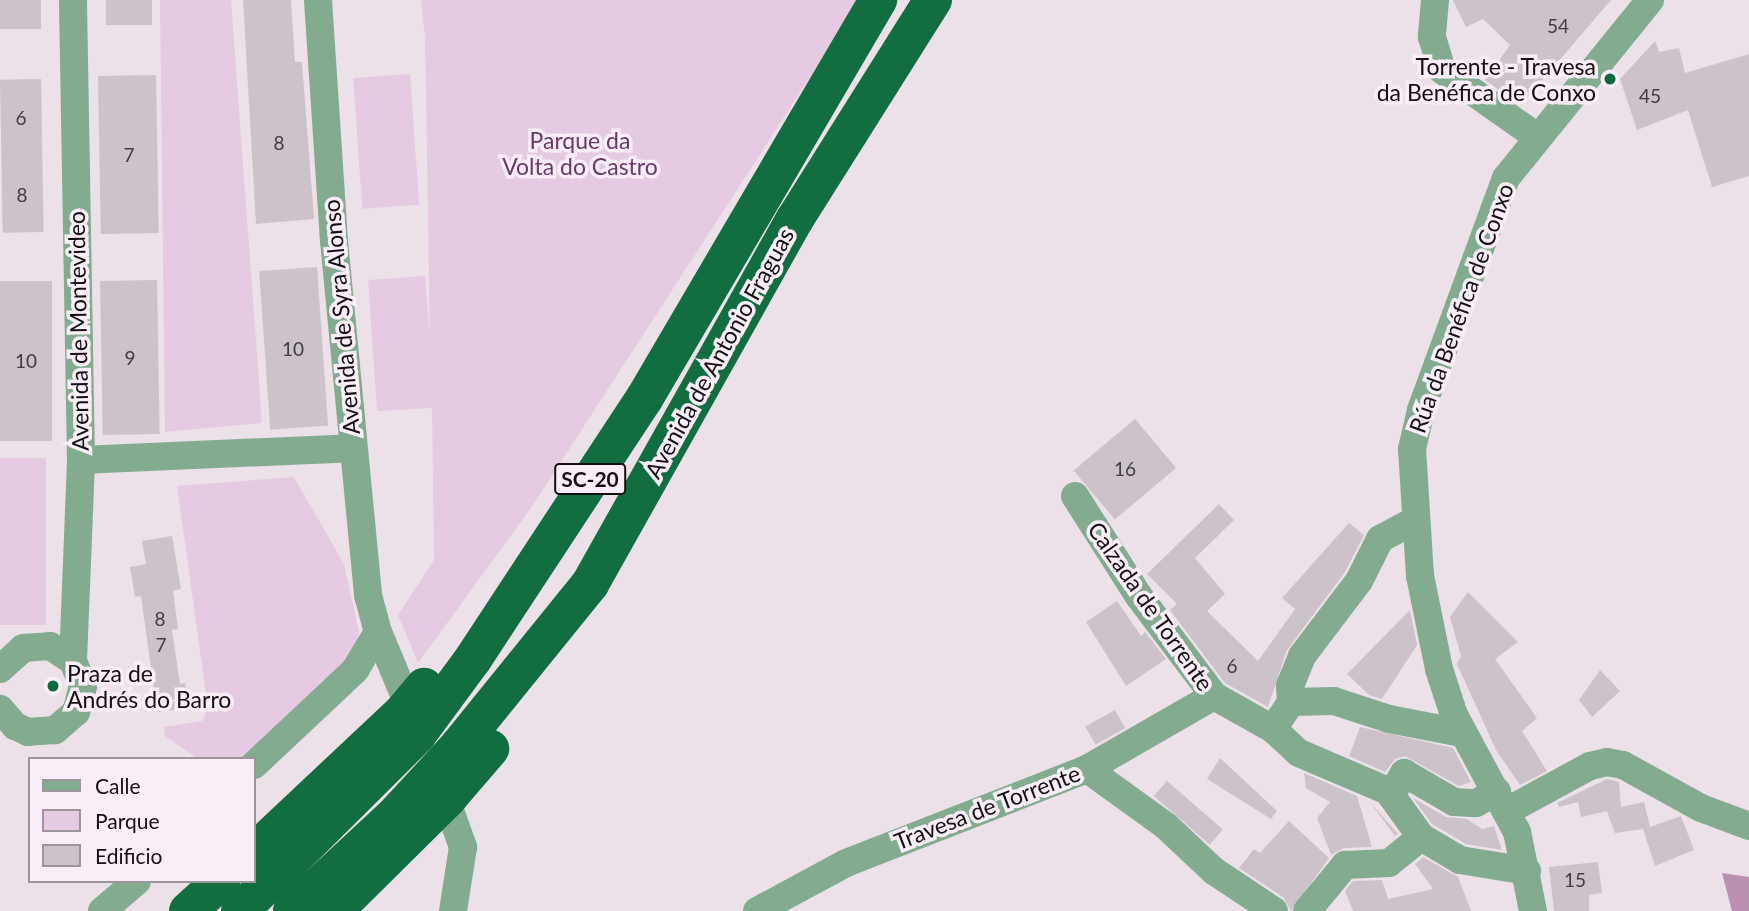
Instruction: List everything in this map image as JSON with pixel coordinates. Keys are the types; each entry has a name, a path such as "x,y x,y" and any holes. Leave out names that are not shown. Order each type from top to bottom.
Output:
{"highway":[{"name":"Avenida de Antonio Fraguas","path":"240,911 417,735 473,659 643,399 878,0"},
{"name":"Avenida de Antonio Fraguas","path":"292,911 397,813 458,747 590,584 795,219 933,0"},
{"path":"256,850 403,712 562,522"},
{"path":"334,911 448,798 492,747 572,632 590,584"},
{"path":"188,911 219,883"}],"street":[{"name":"Avenida de Montevideo","path":"73,0 81,460 73,661"},
{"name":"Avenida de Syra Alonso","path":"317,0 352,448 368,595 378,632 458,826 463,862 453,911"},
{"path":"1435,0 1432,37 1442,70 1536,136"},
{"name":"Rúa da Benéfica de Conxo","path":"1533,911 1527,871 1502,801 1462,733 1432,643 1414,521 1412,449 1421,410 1499,192 1536,136 1637,5"},
{"path":"81,460 352,448"},
{"name":"Calzada de Torrente","path":"1075,496 1138,595 1214,696 1273,729 1300,753 1391,795"},
{"path":"1273,729 1291,702 1290,686 1302,656 1359,581 1380,539 1414,521"},
{"path":"256,763 355,670 378,632"},
{"path":"0,669 11,655 36,645 50,646 73,661 83,686 81,700 67,723 41,733 28,732 15,726 0,709"},
{"name":"Travesa de Torrente","path":"757,911 846,863 1087,769 1214,696"},
{"path":"1291,702 1334,701 1389,719 1462,733"},
{"path":"1527,871 1460,860 1421,836 1391,795 1404,773 1454,802 1476,803 1502,801 1590,766 1607,762 1623,765 1686,801 1743,824"},
{"path":"1087,769 1166,826 1214,871 1274,911"},
{"path":"1307,911 1345,865 1389,863 1421,836"},
{"path":"102,911 135,883"}],"green space":[{"path":"160,0 231,0 262,423 165,432"},
{"name":"Parque da Volta do Castro","path":"421,0 860,0 531,508 418,663 398,615 434,560 432,408 377,411 368,280 425,276 430,337 425,38"},
{"path":"410,74 419,205 362,209 353,78"},
{"path":"0,458 46,458 46,625 0,625"},
{"path":"294,477 344,564 359,632 353,655 252,757 195,757 165,736 164,727 202,721 208,708 177,486"}],"shaded area":[{"path":"1722,873 1749,877 1749,911 1732,911"}],"building":[{"path":"0,0 41,0 41,29 0,29"},
{"path":"106,0 152,0 152,25 106,25"},
{"path":"243,0 291,0 295,62 302,62 314,219 256,224"},
{"path":"1453,0 1611,0 1521,105 1485,80 1510,45 1483,19 1466,27"},
{"path":"1655,41 1659,52 1679,48 1685,73 1749,54 1749,176 1712,187 1688,110 1637,130 1620,79"},
{"path":"156,75 159,233 101,234 98,76"},
{"path":"41,79 44,232 3,233 0,80"},
{"path":"317,267 328,426 270,430 259,271"},
{"path":"157,280 160,434 103,435 100,281"},
{"path":"0,281 52,281 52,441 0,441"},
{"path":"1135,419 1176,468 1115,519 1074,470"},
{"path":"1219,504 1234,520 1195,558 1225,594 1207,611 1258,661 1295,609 1282,598 1349,523 1364,535 1345,572 1287,650 1268,707 1225,683 1170,610 1177,604 1147,574"},
{"path":"172,536 181,589 173,591 178,629 172,630 180,684 185,683 188,708 157,712 141,596 135,597 130,567 146,564 142,541"},
{"path":"1468,592 1518,642 1495,659 1537,718 1522,731 1547,771 1520,785 1496,750 1457,664 1461,656 1450,617"},
{"path":"1117,601 1141,636 1145,632 1166,659 1126,686 1086,622"},
{"path":"1410,610 1417,645 1382,699 1369,695 1347,674"},
{"path":"1600,670 1620,691 1592,717 1579,700"},
{"path":"1115,710 1125,728 1095,745 1085,726"},
{"path":"1360,727 1453,748 1471,782 1459,786 1405,756 1395,759 1385,772 1349,756"},
{"path":"1220,758 1277,811 1271,819 1207,779"},
{"path":"1304,773 1357,796 1372,847 1344,848 1331,855 1317,818 1330,802 1306,788"},
{"path":"1607,779 1619,782 1621,807 1644,802 1650,827 1681,816 1694,850 1655,866 1643,829 1615,833 1607,811 1581,817 1578,802 1559,807 1557,803"},
{"path":"1167,781 1223,830 1210,845 1154,796"},
{"path":"1413,798 1446,817 1467,819 1482,829 1494,826 1502,850 1466,844 1432,824"},
{"path":"1370,802 1398,834 1395,836"},
{"path":"1289,821 1329,858 1291,911 1283,897 1239,868 1254,849 1260,853"},
{"path":"1423,857 1458,877 1471,911 1353,911 1345,891 1353,881 1382,880 1388,899 1433,889 1415,864"},
{"path":"1598,862 1602,893 1589,895 1589,911 1554,911 1549,867"}],"place":[{"name":"Torrente - Travesa da Benéfica de Conxo","path":"1610,79"},
{"name":"Praza de Andrés do Barro","path":"53,686"}]}
